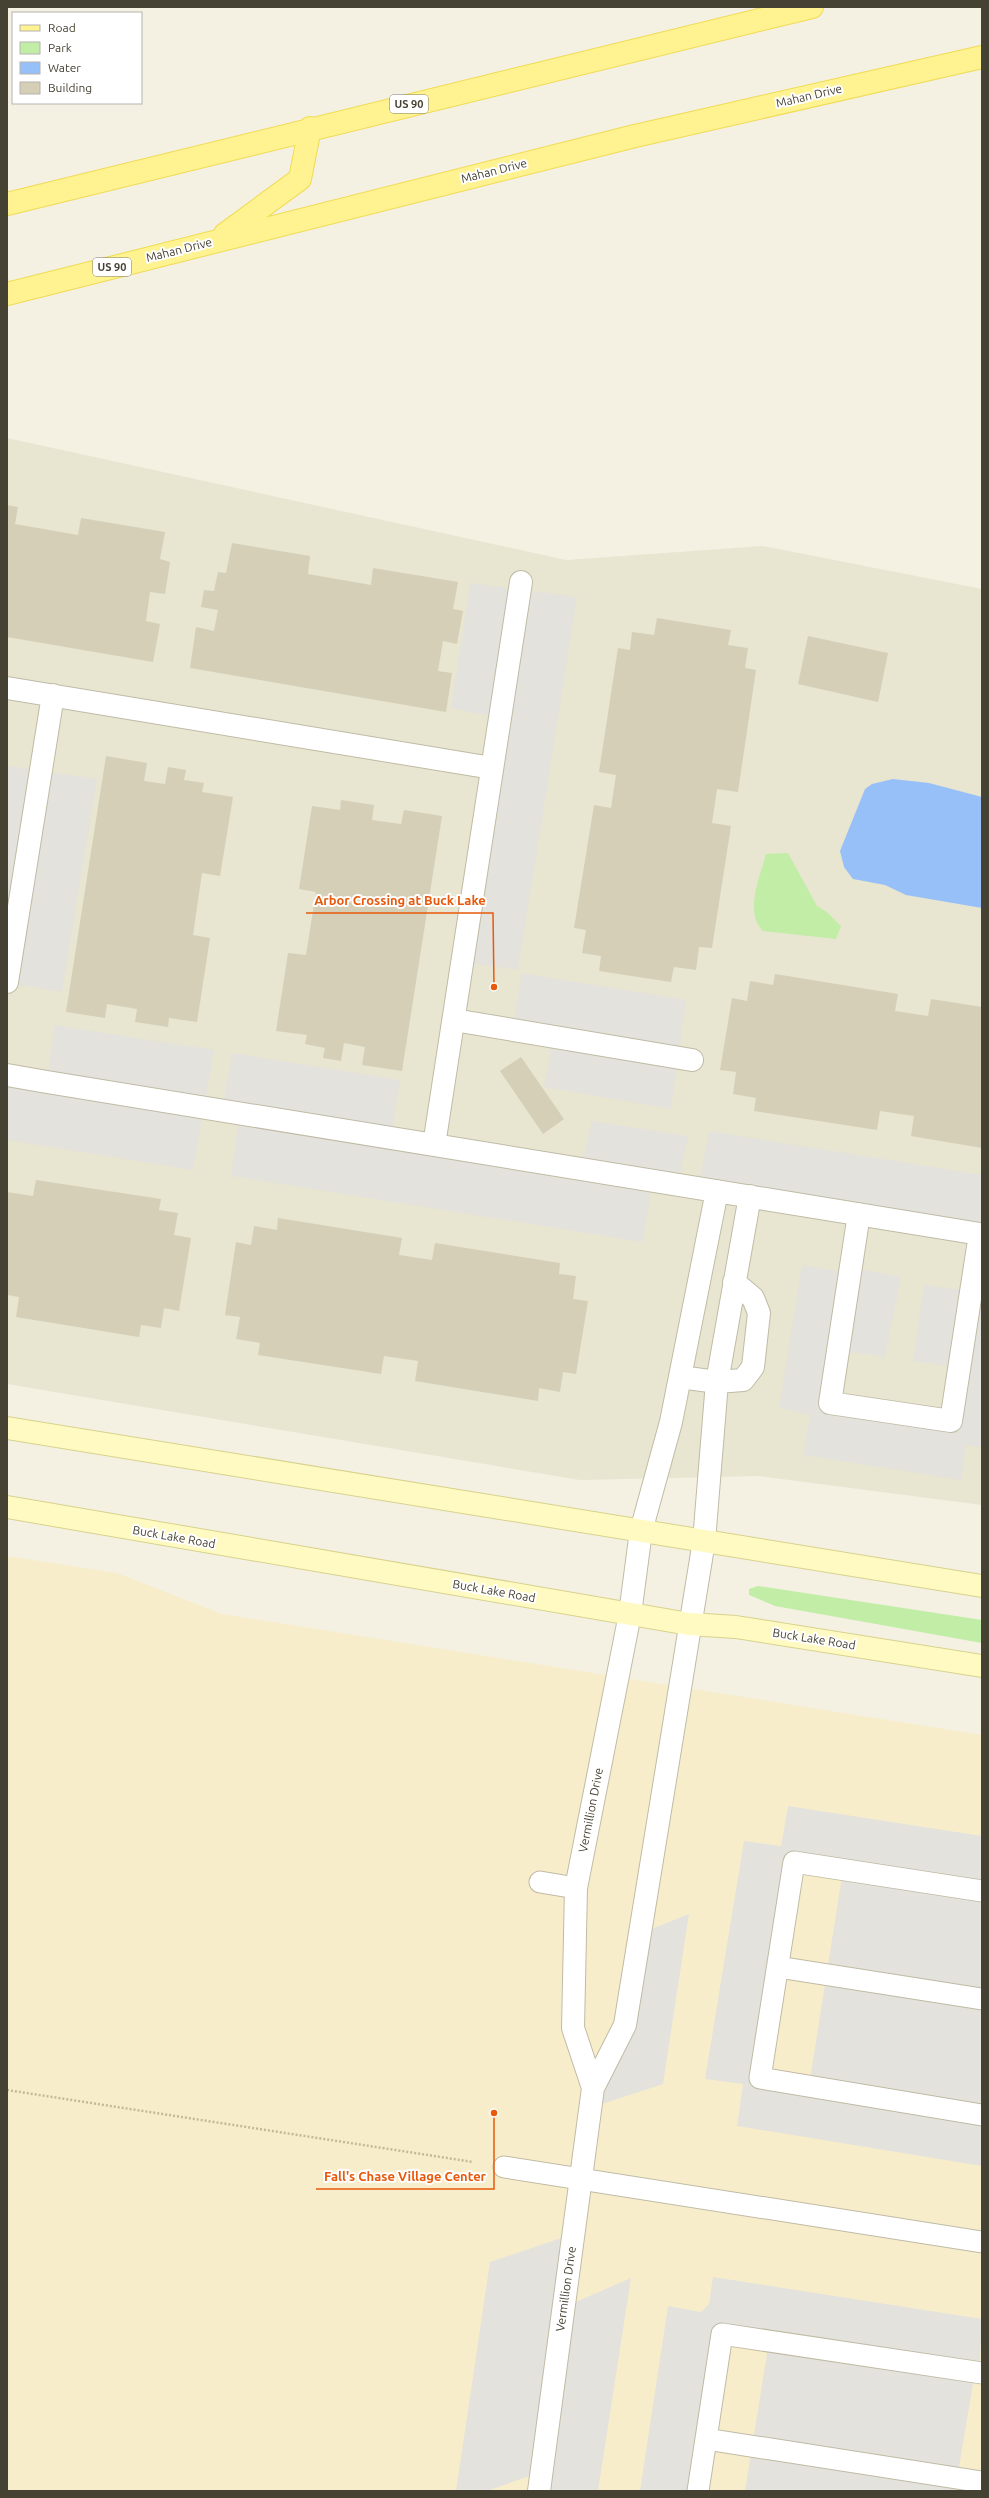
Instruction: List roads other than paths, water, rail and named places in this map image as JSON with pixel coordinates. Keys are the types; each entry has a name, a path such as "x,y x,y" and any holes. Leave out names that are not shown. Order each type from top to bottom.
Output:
{"main road":[{"name":"US 90","path":"7,204 310,128 812,7"},
{"name":"Mahan Drive","path":"7,294 216,240 635,136 982,57"},
{"path":"216,240 300,179 310,128"},
{"path":"7,1428 982,1586"},
{"name":"Buck Lake Road","path":"7,1507 689,1624 736,1627 982,1666"}],"street":[{"path":"434,1145 521,582"},
{"path":"7,688 492,768"},
{"path":"7,982 52,695"},
{"path":"454,1020 692,1060"},
{"path":"7,1075 750,1196 859,1214 980,1234 951,1421 830,1403 859,1214"},
{"name":"Vermillion Drive","path":"593,2088 573,2028 576,1888 630,1614 641,1531 671,1422 717,1191"},
{"name":"Vermillion Drive","path":"539,2491 593,2088 625,2025 689,1624 704,1541 717,1382 750,1196"},
{"path":"680,1377 717,1382 743,1380 753,1367 759,1313 752,1298 734,1282"}],"lane":[{"path":"982,1891 794,1862 760,2078 982,2115"},
{"path":"540,1882 576,1888"},
{"path":"778,1967 982,1999"},
{"path":"504,2167 982,2242"},
{"path":"698,2491 722,2334 982,2373"},
{"path":"706,2440 982,2482"}],"water":[{"path":"893,779 929,783 982,797 982,908 906,895 885,885 853,879 844,867 840,851 865,789 872,784"}],"place":[{"name":"Arbor Crossing at Buck Lake","path":"494,987"},
{"name":"Fall's Chase Village Center","path":"494,2113"}]}
